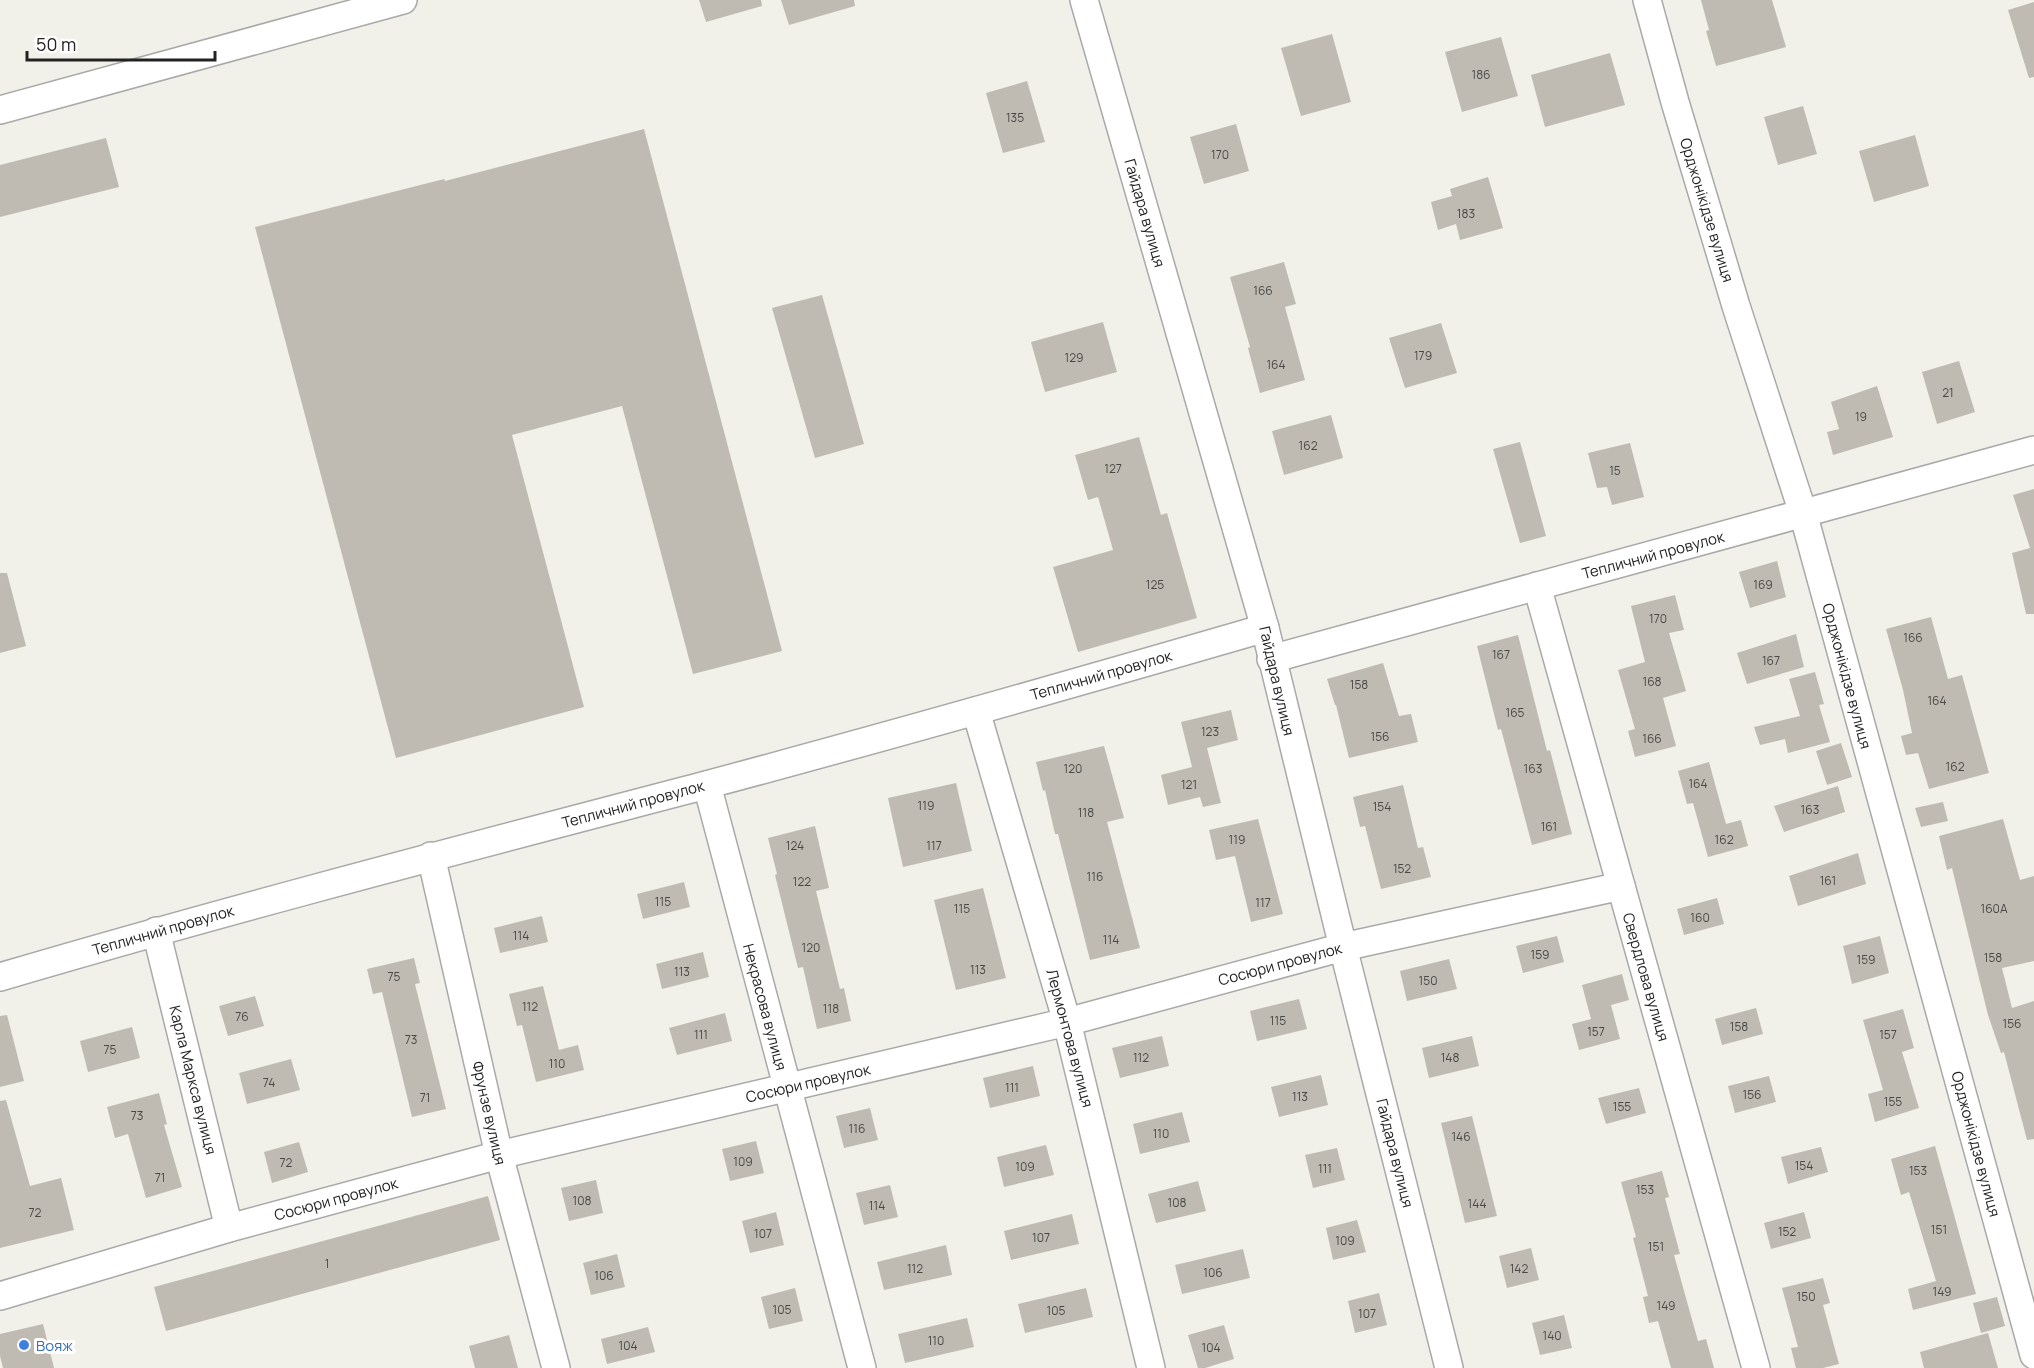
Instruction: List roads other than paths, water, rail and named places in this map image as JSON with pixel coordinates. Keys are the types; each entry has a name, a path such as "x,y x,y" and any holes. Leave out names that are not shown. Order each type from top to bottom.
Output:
{"street":[{"path":"0,110 403,0"},
{"name":"Гайдара вулиця","path":"1084,0 1265,628 1342,947 1449,1368"},
{"name":"Орджонікідзе вулиця","path":"1647,0 1736,306 1803,513 2034,1355"},
{"name":"Тепличний провулок","path":"1271,659 2034,450"},
{"name":"Свердлова вулиця","path":"1538,586 1756,1368"},
{"name":"Тепличний провулок","path":"0,977 156,931 431,856 976,711 1265,628"},
{"name":"Лермонтова вулиця","path":"976,711 1067,1022 1151,1368"},
{"name":"Некрасова вулиця","path":"707,784 786,1089 862,1368"},
{"name":"Фрунзе вулиця","path":"431,856 499,1155 556,1368"},
{"name":"Сосюри провулок","path":"0,1296 229,1228 499,1155 1067,1022 1342,947 1621,886"},
{"name":"Карла Маркса вулиця","path":"156,931 229,1228"}],"place":[{"name":"Вояж","path":"24,1345"}]}
